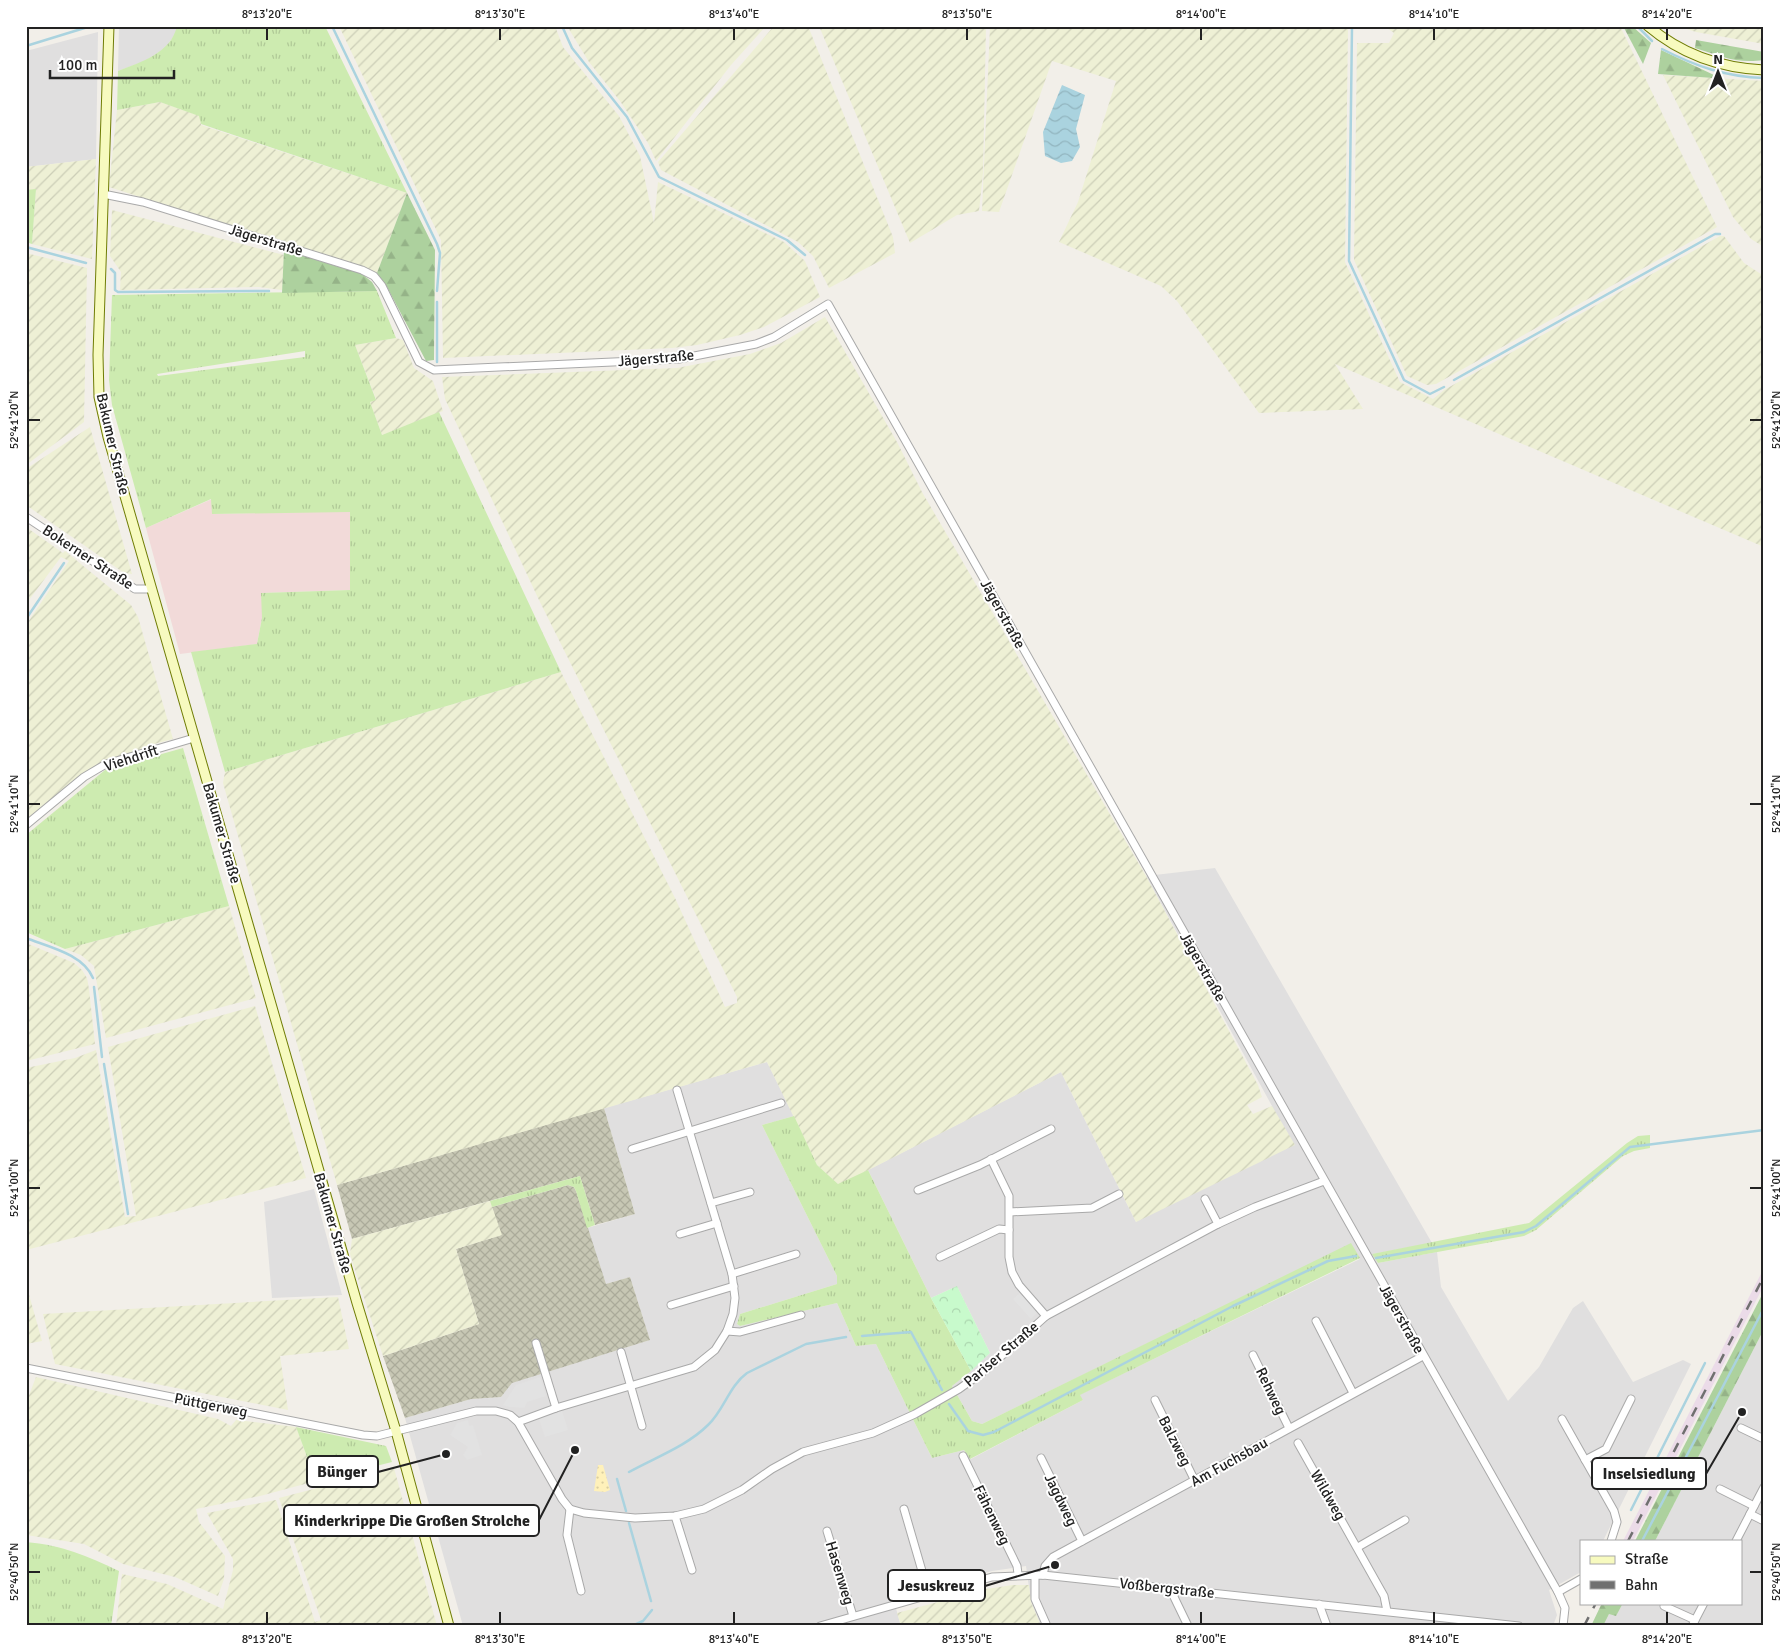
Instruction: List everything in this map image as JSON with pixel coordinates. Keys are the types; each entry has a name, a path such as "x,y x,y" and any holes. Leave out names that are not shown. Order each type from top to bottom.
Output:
{"main road":[{"path":"1648,26 1676,47 1698,57 1724,65 1764,70"},
{"name":"Bakumer Straße","path":"109,29 98,355 100,397 108,438 356,1303 396,1431 449,1626"}],"street":[{"name":"Jägerstraße","path":"103,194 143,202 368,273 382,286 419,362 434,370 679,359 756,344 774,338 828,304 1558,1592 1565,1608 1562,1626"},
{"name":"Bokerner Straße","path":"26,517 135,589 151,589"},
{"name":"Viehdrift","path":"26,825 84,777 106,764 194,738"},
{"path":"518,1422 556,1408 694,1367 715,1350 727,1331 733,1314 734,1286 732,1274 677,1090"},
{"path":"632,1149 689,1133 781,1103"},
{"path":"918,1190 991,1159 1051,1129"},
{"path":"991,1159 1008,1196 1010,1212 1009,1257 1012,1272 1019,1285 1046,1316"},
{"name":"Pariser Straße","path":"570,1509 584,1513 635,1518 674,1516 704,1509 722,1502 772,1469 803,1452 873,1434 960,1390 987,1369 1046,1316 1218,1224 1254,1207 1324,1181"},
{"path":"711,1203 750,1192"},
{"path":"1010,1212 1092,1208 1119,1194"},
{"path":"1204,1199 1218,1224"},
{"path":"680,1234 717,1223"},
{"path":"940,1257 999,1229 1009,1230"},
{"path":"732,1274 796,1254"},
{"path":"671,1305 734,1286"},
{"path":"727,1331 740,1332 801,1315"},
{"path":"1316,1321 1353,1393"},
{"path":"536,1343 556,1408"},
{"path":"621,1352 642,1426"},
{"name":"Rehweg","path":"1253,1355 1289,1428"},
{"name":"Am Fuchsbau","path":"1043,1575 1045,1566 1053,1557 1423,1356"},
{"name":"Püttgerweg","path":"26,1368 363,1435 377,1436 396,1431"},
{"path":"1585,1460 1606,1449 1631,1399"},
{"name":"Balzweg","path":"1155,1400 1195,1481"},
{"path":"396,1431 476,1411 510,1415 518,1422 562,1499 570,1509 568,1535 581,1591"},
{"path":"1562,1419 1614,1511 1617,1522 1611,1540"},
{"path":"1741,1428 1764,1439"},
{"name":"Wildweg","path":"1298,1443 1384,1596 1387,1611"},
{"name":"Fähenweg","path":"963,1456 1017,1566 1018,1574"},
{"name":"Jagdweg","path":"1041,1458 1082,1541"},
{"path":"1737,1540 1764,1487"},
{"path":"1720,1489 1754,1506"},
{"path":"904,1509 929,1595"},
{"path":"1750,1514 1764,1521"},
{"path":"674,1516 692,1570"},
{"path":"1358,1547 1405,1520"},
{"name":"Hasenweg","path":"827,1530 853,1616"},
{"name":"Voßbergstraße","path":"820,1626 992,1577 1018,1574 1043,1575 1519,1626"},
{"path":"1035,1575 1035,1599 1047,1626"},
{"path":"1558,1592 1580,1580"},
{"path":"1175,1589 1174,1597 1188,1626"},
{"path":"1319,1604 1327,1626"},
{"path":"1664,1606 1694,1623 1704,1604"}],"shaded area":[{"path":"119,26 177,26 176,33 165,48 145,61 118,71"},
{"path":"339,26 555,26 563,47 619,116 640,156 654,223 658,182 784,242 805,261 820,297 764,327 697,345 672,348 443,358 441,240"},
{"path":"567,26 766,26 731,65 656,161 648,143 620,101 589,62"},
{"path":"774,26 808,26 893,237 895,253 829,288 813,256 798,242 661,170 658,162"},
{"path":"819,26 986,26 983,173 979,211 957,215 910,243"},
{"path":"990,26 1348,26 1345,262 1400,382 1433,399 1444,390 1720,236 1724,236 1744,263 1764,276 1764,547 1335,364 1363,409 1259,413 1177,301 1161,286 1059,242 1078,202 1116,81 1052,61 999,212 982,211"},
{"path":"1384,26 1620,26 1717,227 1436,384 1427,385 1407,376 1354,260 1357,43 1389,43 1394,33"},
{"path":"1677,26 1764,26 1764,44 1696,32"},
{"path":"98,32 96,159 26,167 26,51"},
{"path":"1663,75 1764,81 1764,247 1751,239 1733,217"},
{"path":"160,102 200,116 201,125 407,193 377,273 109,187 117,110"},
{"path":"96,159 92,259 32,244 36,190 26,190 26,167"},
{"path":"112,210 284,255 282,290 259,287 120,290 121,272 110,256"},
{"path":"26,253 87,268 84,422 26,465"},
{"path":"825,317 897,442 922,492 1146,876 1258,1085 1262,1097 1247,1105 1253,1114 1272,1106 1295,1145 1136,1222 1061,1072 839,1185 817,1165 767,1062 337,1185 223,783 225,772 561,672 675,898 725,1007 737,1003 737,997 538,598 445,399 442,377 677,368 750,354 781,343"},
{"path":"396,338 403,340 414,368 433,381 443,411 382,435 370,402 376,399 355,345"},
{"path":"90,427 132,574 124,573 26,505 26,469"},
{"path":"212,499 212,514 350,511 350,590 262,593 262,618 257,644 180,654 146,528"},
{"path":"26,527 63,553 65,551 131,605 138,617 173,739 154,744 154,748 105,761 26,821 26,625 69,561 61,557 26,604"},
{"path":"1215,868 1432,1243 1373,1254 1378,1263 1437,1252 1441,1287 1508,1401 1539,1367 1573,1308 1583,1301 1633,1382 1683,1360 1691,1364 1603,1540 1580,1540 1580,1573 1549,1590 1557,1615 1553,1626 1041,1626 1031,1602 1026,1566 992,1571 893,1598 901,1626 463,1626 405,1418 471,1399 501,1397 511,1383 650,1340 630,1277 606,1284 587,1228 635,1214 604,1108 767,1062 794,1116 762,1125 837,1276 837,1284 740,1314 737,1324 740,1326 837,1303 856,1346 876,1344 932,1458 964,1450 971,1459 1083,1400 1079,1395 1360,1259 1351,1244 982,1424 972,1421 952,1386 990,1353 957,1286 931,1298 868,1170 1061,1072 1136,1222 1272,1106 1146,876"},
{"path":"229,906 256,998 106,1038 94,966 81,955 65,949"},
{"path":"26,943 74,963 82,970 87,978 89,989 95,1044 26,1061"},
{"path":"255,1006 306,1178 26,1250 26,1068 75,1058 96,1050 125,1217 136,1216 108,1047"},
{"path":"604,1108 635,1214 595,1225 580,1176 352,1239 337,1185"},
{"path":"568,1185 574,1187 576,1191 606,1284 630,1277 650,1340 512,1383 501,1397 471,1399 405,1418 383,1356 479,1324 456,1249 501,1235 492,1207"},
{"path":"314,1189 342,1295 272,1298 264,1202"},
{"path":"490,1201 502,1235 456,1249 479,1324 383,1356 350,1254 352,1239"},
{"path":"1764,1268 1764,1285 1634,1540 1624,1540"},
{"path":"26,1284 42,1341 26,1344"},
{"path":"1020,1293 1038,1312 1031,1319 1013,1299"},
{"path":"338,1297 349,1349 280,1356 288,1410 55,1364 43,1314"},
{"path":"1764,1329 1764,1626 1603,1626 1609,1614 1616,1615 1622,1604 1742,1604 1742,1540 1656,1540"},
{"path":"36,1377 218,1419 231,1426 236,1420 296,1427 316,1481 260,1496 196,1509 199,1522 225,1556 224,1579 218,1596 175,1577 123,1564 84,1544 26,1535 26,1403"},
{"path":"540,1377 546,1396 527,1402 524,1408 503,1405 516,1385"},
{"path":"562,1411 568,1430 545,1437 539,1419"},
{"path":"468,1420 469,1426 473,1425 482,1455 467,1460 463,1455 468,1447 450,1435 457,1423"},
{"path":"394,1468 437,1626 116,1626 122,1574 167,1584 223,1609 233,1570 233,1559 207,1513 276,1500 315,1622 321,1620 279,1498"},
{"path":"1029,1585 1031,1602 1041,1626 901,1626 897,1613 986,1589"}],"green space":[{"path":"177,26 325,26 407,193 201,124 199,116 160,102 117,110 118,71 145,60 162,50 174,35"},
{"path":"1623,26 1632,26 1651,43 1643,64"},
{"path":"1696,40 1764,52 1764,60 1745,61 1721,56 1695,48"},
{"path":"1661,50 1714,75 1713,78 1658,74"},
{"path":"36,189 32,244 26,242 26,190"},
{"path":"407,193 435,250 434,360 426,361 387,287 377,273"},
{"path":"284,250 362,274 372,282 377,291 282,293"},
{"path":"377,291 396,338 355,345 376,400 370,402 382,435 439,412 561,672 225,772 191,652 257,644 262,618 261,593 350,590 350,512 212,514 211,499 146,528 112,405 109,380 112,295","holes":["305,351 305,357 158,376 157,374"]},
{"path":"183,748 229,906 65,949 26,932 26,835 105,770"},
{"path":"794,1116 817,1165 838,1184 868,1170 931,1298 971,1371 952,1386 972,1421 982,1424 1351,1243 1360,1258 1080,1395 1083,1400 970,1459 964,1450 932,1458 876,1344 856,1346 837,1303 740,1326 737,1324 740,1314 837,1284 837,1276 762,1125"},
{"path":"1650,1135 1650,1148 1634,1151 1623,1156 1536,1230 1524,1236 1378,1263 1372,1254 1529,1223 1627,1143 1638,1136"},
{"path":"580,1176 595,1225 587,1228 576,1191 574,1187 568,1185 492,1207 490,1201"},
{"path":"957,1286 990,1353 971,1371 931,1298"},
{"path":"1764,1291 1764,1329 1656,1540 1636,1540"},
{"path":"296,1427 386,1446 392,1462 316,1481"},
{"path":"26,1542 39,1543 74,1552 119,1571 111,1626 26,1626"},
{"path":"1602,1604 1622,1604 1616,1616 1609,1614 1603,1626 1591,1626"}],"sand":[{"path":"598,1465 603,1465 610,1490 605,1492 594,1491"}],"water":[{"path":"1062,85 1085,95 1076,129 1080,147 1072,161 1061,163 1045,156 1043,132"}],"waterway":[{"path":"26,46 91,26"},
{"path":"332,26 437,244 440,253 437,291"},
{"path":"562,26 572,48 627,117 659,177 787,240 805,255"},
{"path":"1352,26 1349,261 1404,380 1430,394 1444,387"},
{"path":"1637,26 1652,41"},
{"path":"1662,49 1711,70 1764,78"},
{"path":"1454,380 1715,234 1720,234"},
{"path":"26,247 86,263"},
{"path":"111,269 115,273 115,290 118,292 269,291"},
{"path":"437,302 437,362"},
{"path":"26,619 64,563"},
{"path":"26,938 55,948 73,957 82,963 93,978"},
{"path":"94,987 102,1057"},
{"path":"104,1064 128,1214"},
{"path":"1376,1258 1524,1232 1536,1226 1630,1147 1764,1130"},
{"path":"949,1404 968,1431 983,1435 994,1432 1233,1306 1328,1261 1356,1256"},
{"path":"1643,1540 1764,1308"},
{"path":"862,1336 911,1332 942,1390"},
{"path":"629,1472 680,1445 700,1432 714,1419 736,1384 747,1373 806,1344 846,1337"},
{"path":"1631,1510 1705,1363"},
{"path":"617,1479 626,1511"},
{"path":"629,1523 651,1601"},
{"path":"632,1626 643,1621 652,1610"}],"railway":[{"path":"1629,1540 1764,1276"},
{"path":"1584,1626 1595,1604"}],"place":[{"name":"Inselsiedlung","path":"1742,1412"},
{"name":"Kinderkrippe Die Großen Strolche","path":"575,1450"},
{"name":"Bünger","path":"446,1454"},
{"name":"Jesuskreuz","path":"1055,1565"}]}
